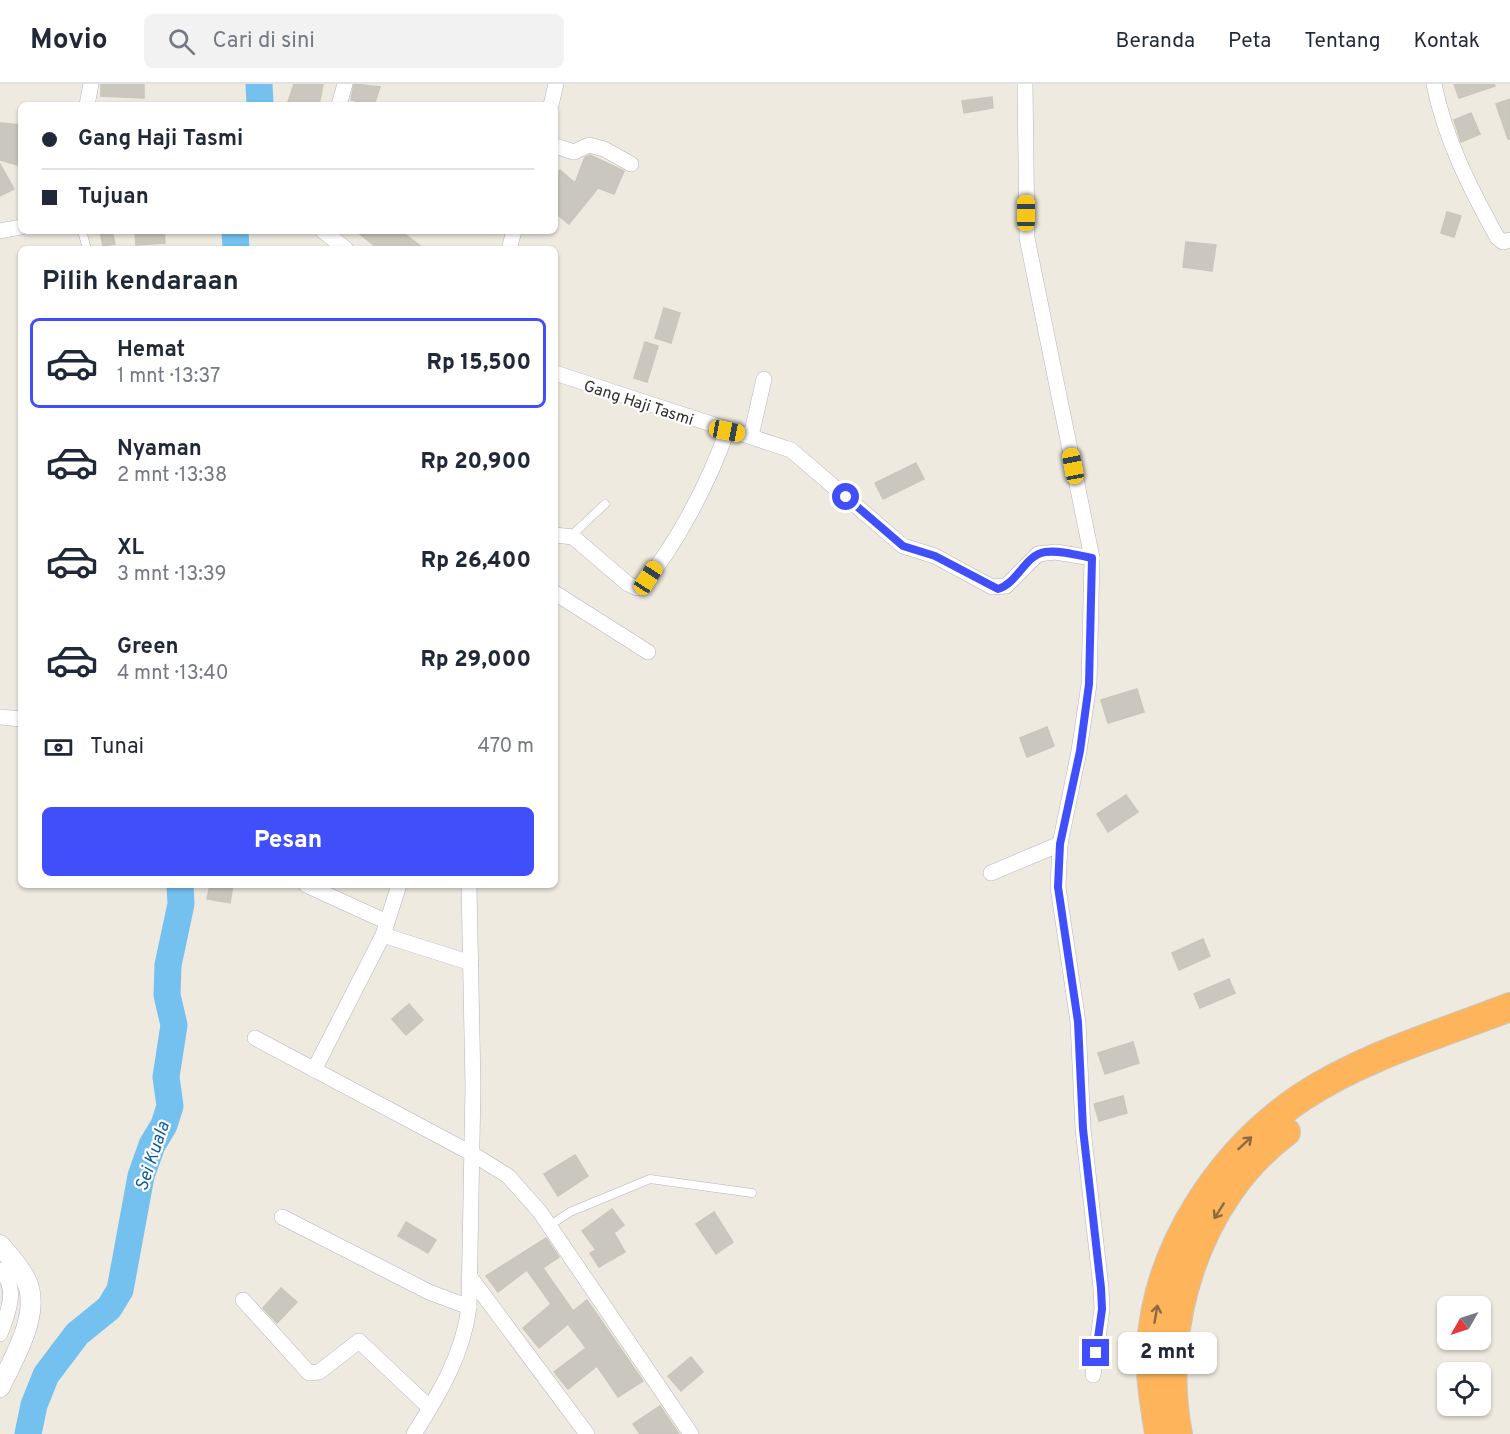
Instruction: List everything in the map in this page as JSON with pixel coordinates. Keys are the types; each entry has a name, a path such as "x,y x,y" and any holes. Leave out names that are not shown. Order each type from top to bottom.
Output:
{"highway":[{"path":"1159,1434 1150,1347 1158,1301 1176,1248 1215,1178 1239,1149 1270,1120 1303,1096 1357,1067 1510,1007"},
{"path":"1178,1434 1174,1417 1174,1354 1179,1307 1204,1235 1236,1185 1282,1135 1315,1110 1366,1083 1510,1027"}],"street":[{"path":"88,102 91,84"},
{"path":"340,102 345,84"},
{"path":"551,102 556,84"},
{"path":"1025,84 1027,238 1092,558 1089,684 1080,751 1060,844 1058,887 1078,1022 1083,1129 1101,1288 1102,1309 1093,1375"},
{"path":"1434,84 1442,121 1458,162 1497,237 1503,242 1510,240"},
{"path":"558,147 574,153 589,146 604,149 631,164"},
{"path":"0,231 18,228"},
{"path":"327,234 342,246"},
{"name":"Gang Haji Tasmi","path":"558,374 791,450 903,546 935,556 992,587 1006,586 1038,554 1055,552 1092,558"},
{"path":"751,436 764,379"},
{"path":"558,535 571,536 628,584 637,588 642,586 678,532 716,463 727,431"},
{"path":"558,595 648,652"},
{"path":"0,717 18,719"},
{"path":"991,873 1060,844"},
{"path":"312,888 385,928 471,963"},
{"path":"314,1070 385,928 398,888"},
{"path":"414,1434 430,1408 459,1350 469,1307 473,1086 467,888"},
{"path":"255,1038 471,1153 508,1176 528,1197 549,1226 691,1434"},
{"path":"282,1217 429,1292 469,1307"},
{"path":"0,1245 26,1279 32,1301 29,1317 0,1387"},
{"path":"0,1270 7,1276 10,1291 8,1314 0,1334"},
{"path":"470,1277 587,1434"},
{"path":"243,1300 309,1372 320,1372 359,1341 430,1408"}],"lane":[{"path":"571,536 605,504"},
{"path":"549,1226 578,1208 650,1179 752,1193"}],"building":[{"path":"101,84 144,84 144,98 101,96"},
{"path":"294,84 323,84 320,102 288,102"},
{"path":"354,84 380,87 375,102 351,100"},
{"path":"1454,84 1494,84 1495,86 1459,98"},
{"path":"992,97 993,108 964,113 962,101"},
{"path":"1510,99 1510,139 1508,139 1496,104"},
{"path":"1471,113 1480,134 1461,142 1454,120"},
{"path":"0,123 18,125 18,165 0,160"},
{"path":"590,155 624,171 614,194 598,188 569,224 558,215 558,173 560,170 575,183 585,157"},
{"path":"0,164 14,189 0,196"},
{"path":"1447,212 1461,216 1454,237 1441,233"},
{"path":"101,234 113,234 115,244 103,246"},
{"path":"135,234 164,234 165,243 136,245"},
{"path":"360,234 405,234 420,246 375,246"},
{"path":"1186,242 1216,245 1212,271 1183,267"},
{"path":"664,308 680,313 671,343 655,338"},
{"path":"645,342 658,346 647,382 634,378"},
{"path":"916,463 924,479 883,499 875,483"},
{"path":"1137,689 1144,712 1108,723 1101,700"},
{"path":"1047,727 1054,746 1027,757 1020,738"},
{"path":"1126,795 1138,812 1108,832 1097,814"},
{"path":"209,888 232,888 230,903 207,899"},
{"path":"1203,939 1210,956 1179,970 1172,953"},
{"path":"1229,979 1235,993 1200,1008 1194,994"},
{"path":"409,1004 423,1020 406,1035 392,1019"},
{"path":"1133,1042 1139,1063 1105,1074 1098,1053"},
{"path":"1123,1096 1127,1113 1099,1121 1094,1104"},
{"path":"575,1155 588,1176 558,1196 544,1174"},
{"path":"612,1209 624,1225 614,1233 625,1252 599,1267 590,1253 596,1250 582,1231"},
{"path":"714,1212 733,1242 716,1254 696,1224"},
{"path":"406,1222 436,1240 428,1253 398,1236"},
{"path":"546,1238 559,1257 543,1268 573,1311 587,1300 643,1381 618,1397 597,1366 568,1389 554,1372 586,1348 568,1324 539,1348 523,1328 551,1304 527,1270 498,1292 486,1276"},
{"path":"281,1288 297,1302 277,1323 263,1308"},
{"path":"691,1357 703,1372 681,1391 668,1376"},
{"path":"660,1406 679,1434 640,1434 633,1424"}],"waterway":[{"name":"Sei Kuala","path":"259,84 260,102"},
{"name":"Sei Kuala","path":"235,234 236,246"},
{"name":"Sei Kuala","path":"28,1434 34,1405 46,1375 77,1334 109,1308 120,1290 141,1176 170,1106 166,1077 174,1025 167,995 168,965 181,904 180,888"}],"route":[{"path":"846,497 903,546 935,556 998,589 1013,581 1038,554 1055,552 1092,558 1089,684 1080,751 1060,844 1058,887 1078,1022 1083,1129 1101,1288 1102,1309 1096,1353"}]}
